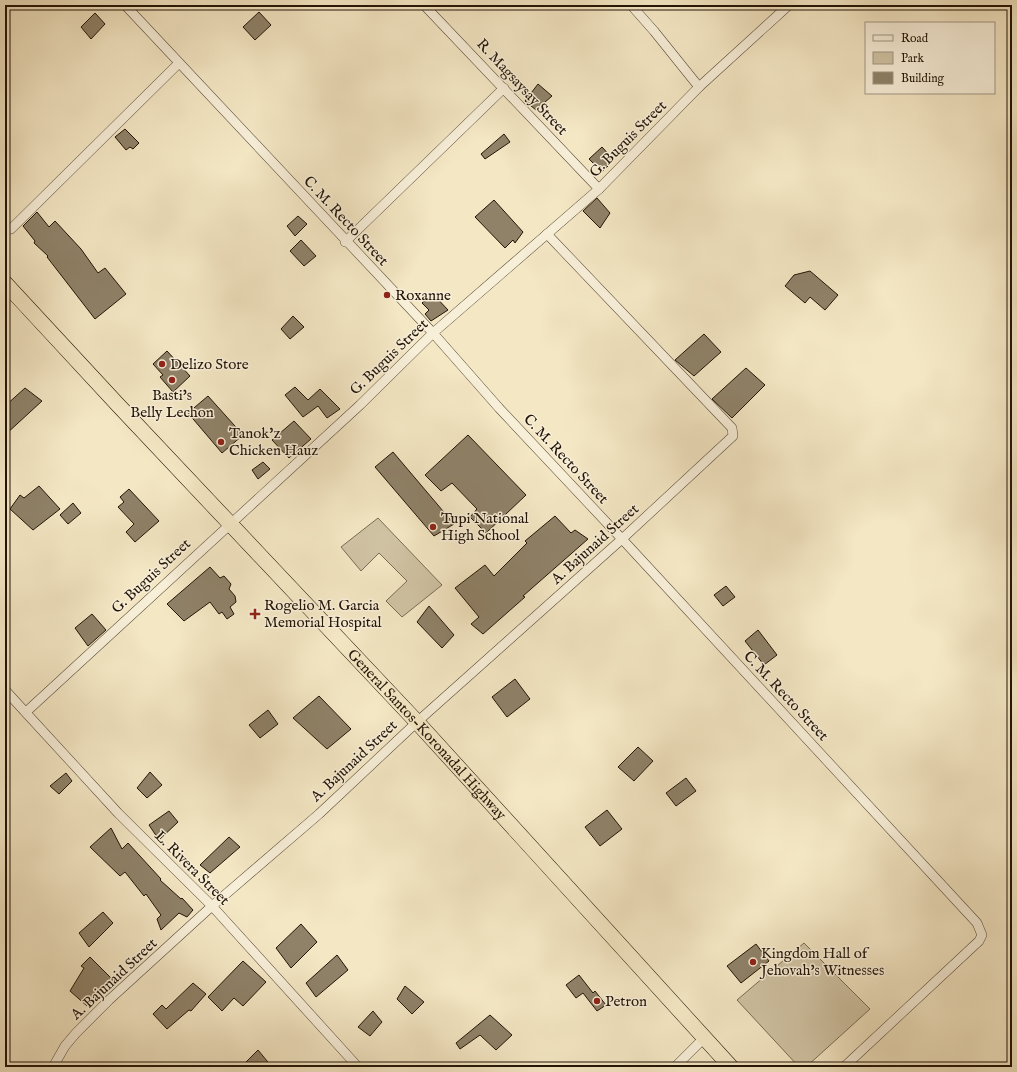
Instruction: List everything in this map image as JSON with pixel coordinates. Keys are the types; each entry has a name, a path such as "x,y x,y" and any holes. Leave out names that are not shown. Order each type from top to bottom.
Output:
{"highway":[{"name":"General Santos-Koronadal Highway","path":"5,283 417,722 731,1067"}],"street":[{"name":"C. M. Recto Street","path":"125,5 345,242 432,333 499,408 622,538 977,923 982,934 974,947 844,1067"},
{"name":"R. Magsaysay Street","path":"424,5 598,189"},
{"path":"631,5 700,87"},
{"name":"G. Buguis Street","path":"26,712 230,522 360,405 432,333 598,189 700,87 789,5"},
{"path":"5,230 11,229 179,63"},
{"path":"345,242 504,88"},
{"name":"A. Bajunaid Street","path":"53,1067 65,1046 90,1019 212,906 319,814 417,722 732,438 734,433 732,428 547,234"},
{"name":"L. Rivera Street","path":"5,690 118,813 212,906 358,1067"},
{"path":"675,1067 704,1038"}],"green space":[{"path":"378,518 442,585 402,617 386,601 407,581 379,553 361,571 341,547"},
{"path":"804,943 870,1009 806,1067 799,1067 737,1000"}],"building":[{"path":"259,12 271,25 255,40 243,27"},
{"path":"95,13 105,24 91,39 81,27"},
{"path":"538,84 552,96 536,110 525,101"},
{"path":"125,129 139,143 133,149 130,147 126,150 115,137"},
{"path":"504,134 510,142 485,159 481,154"},
{"path":"602,147 614,160 602,172 589,159"},
{"path":"597,198 610,213 600,228 583,211"},
{"path":"494,200 523,232 515,243 513,240 505,248 475,217"},
{"path":"37,212 49,227 55,221 81,249 98,273 105,268 126,294 95,319 47,257 48,256 34,243 35,241 23,226"},
{"path":"298,216 307,224 295,236 287,226"},
{"path":"301,240 316,256 304,266 290,251"},
{"path":"810,271 838,295 825,310 810,297 805,303 785,286 794,275"},
{"path":"433,294 448,310 431,321 425,314 429,310 422,303"},
{"path":"293,316 304,327 290,339 281,329"},
{"path":"704,334 721,352 694,376 675,360"},
{"path":"167,351 190,376 173,392 160,377 163,375 153,364"},
{"path":"746,368 765,385 732,418 712,399"},
{"path":"295,387 308,400 320,389 340,409 327,418 318,406 303,417 285,395"},
{"path":"25,388 42,401 5,435 5,406"},
{"path":"208,396 243,435 222,453 188,413"},
{"path":"294,421 311,439 289,458 272,440"},
{"path":"468,435 526,495 486,533 470,517 477,509 452,483 441,491 425,475"},
{"path":"393,452 454,524 434,536 375,467"},
{"path":"263,462 270,469 258,479 252,470"},
{"path":"39,486 60,509 33,530 10,509 20,495 24,498"},
{"path":"129,489 159,521 135,542 126,532 134,524 118,507 124,502 120,497"},
{"path":"73,503 81,513 68,524 60,515"},
{"path":"555,516 571,533 575,530 588,539 523,596 525,597 483,634 471,624 479,617 455,588 485,565 494,576 527,543 525,541"},
{"path":"210,567 220,578 224,576 231,584 229,589 235,596 236,602 230,607 234,614 227,619 222,612 219,614 210,602 184,621 167,604"},
{"path":"726,586 735,597 723,606 714,595"},
{"path":"429,606 454,635 442,648 417,622"},
{"path":"92,614 106,630 88,646 75,628"},
{"path":"758,630 777,655 764,665 745,641"},
{"path":"515,679 530,699 507,717 492,697"},
{"path":"319,696 351,729 327,749 293,718"},
{"path":"268,710 278,724 260,738 249,725"},
{"path":"638,747 653,761 634,781 618,767"},
{"path":"150,772 162,785 147,798 137,788"},
{"path":"66,773 72,781 59,794 50,786"},
{"path":"686,778 696,791 676,806 666,793"},
{"path":"607,810 622,829 600,846 585,827"},
{"path":"169,811 178,822 159,840 149,825"},
{"path":"111,828 122,849 128,843 161,879 160,880 181,899 182,898 193,910 187,917 179,913 161,930 157,919 161,915 146,894 144,896 125,872 120,876 90,847"},
{"path":"229,837 240,847 210,873 200,865"},
{"path":"103,912 113,923 89,947 79,933"},
{"path":"301,924 317,942 291,968 276,948"},
{"path":"756,944 769,961 741,983 727,966"},
{"path":"337,955 348,970 316,997 306,983"},
{"path":"90,957 112,979 87,1006 70,991 84,968 81,966"},
{"path":"243,961 266,982 243,1006 234,998 222,1011 208,997"},
{"path":"579,975 593,993 595,991 606,1005 597,1011 583,993 576,998 566,985"},
{"path":"193,983 206,994 191,1011 189,1010 167,1029 153,1014 162,1005 166,1009"},
{"path":"405,986 424,1002 412,1014 397,999"},
{"path":"373,1011 382,1022 370,1036 358,1027"},
{"path":"490,1015 512,1035 496,1050 480,1035 460,1049 456,1043"},
{"path":"258,1050 272,1067 241,1067"}],"place":[{"name":"Roxanne","path":"387,295"},
{"name":"Delizo Store","path":"162,364"},
{"name":"Basti's Belly Lechon","path":"172,380"},
{"name":"Tanok'z Chicken Hauz","path":"221,442"},
{"name":"Tupi National High School","path":"433,527"},
{"name":"Rogelio M. Garcia Memorial Hospital","path":"255,614"},
{"name":"Kingdom Hall of Jehovah's Witnesses","path":"753,962"},
{"name":"Petron","path":"597,1001"}]}
